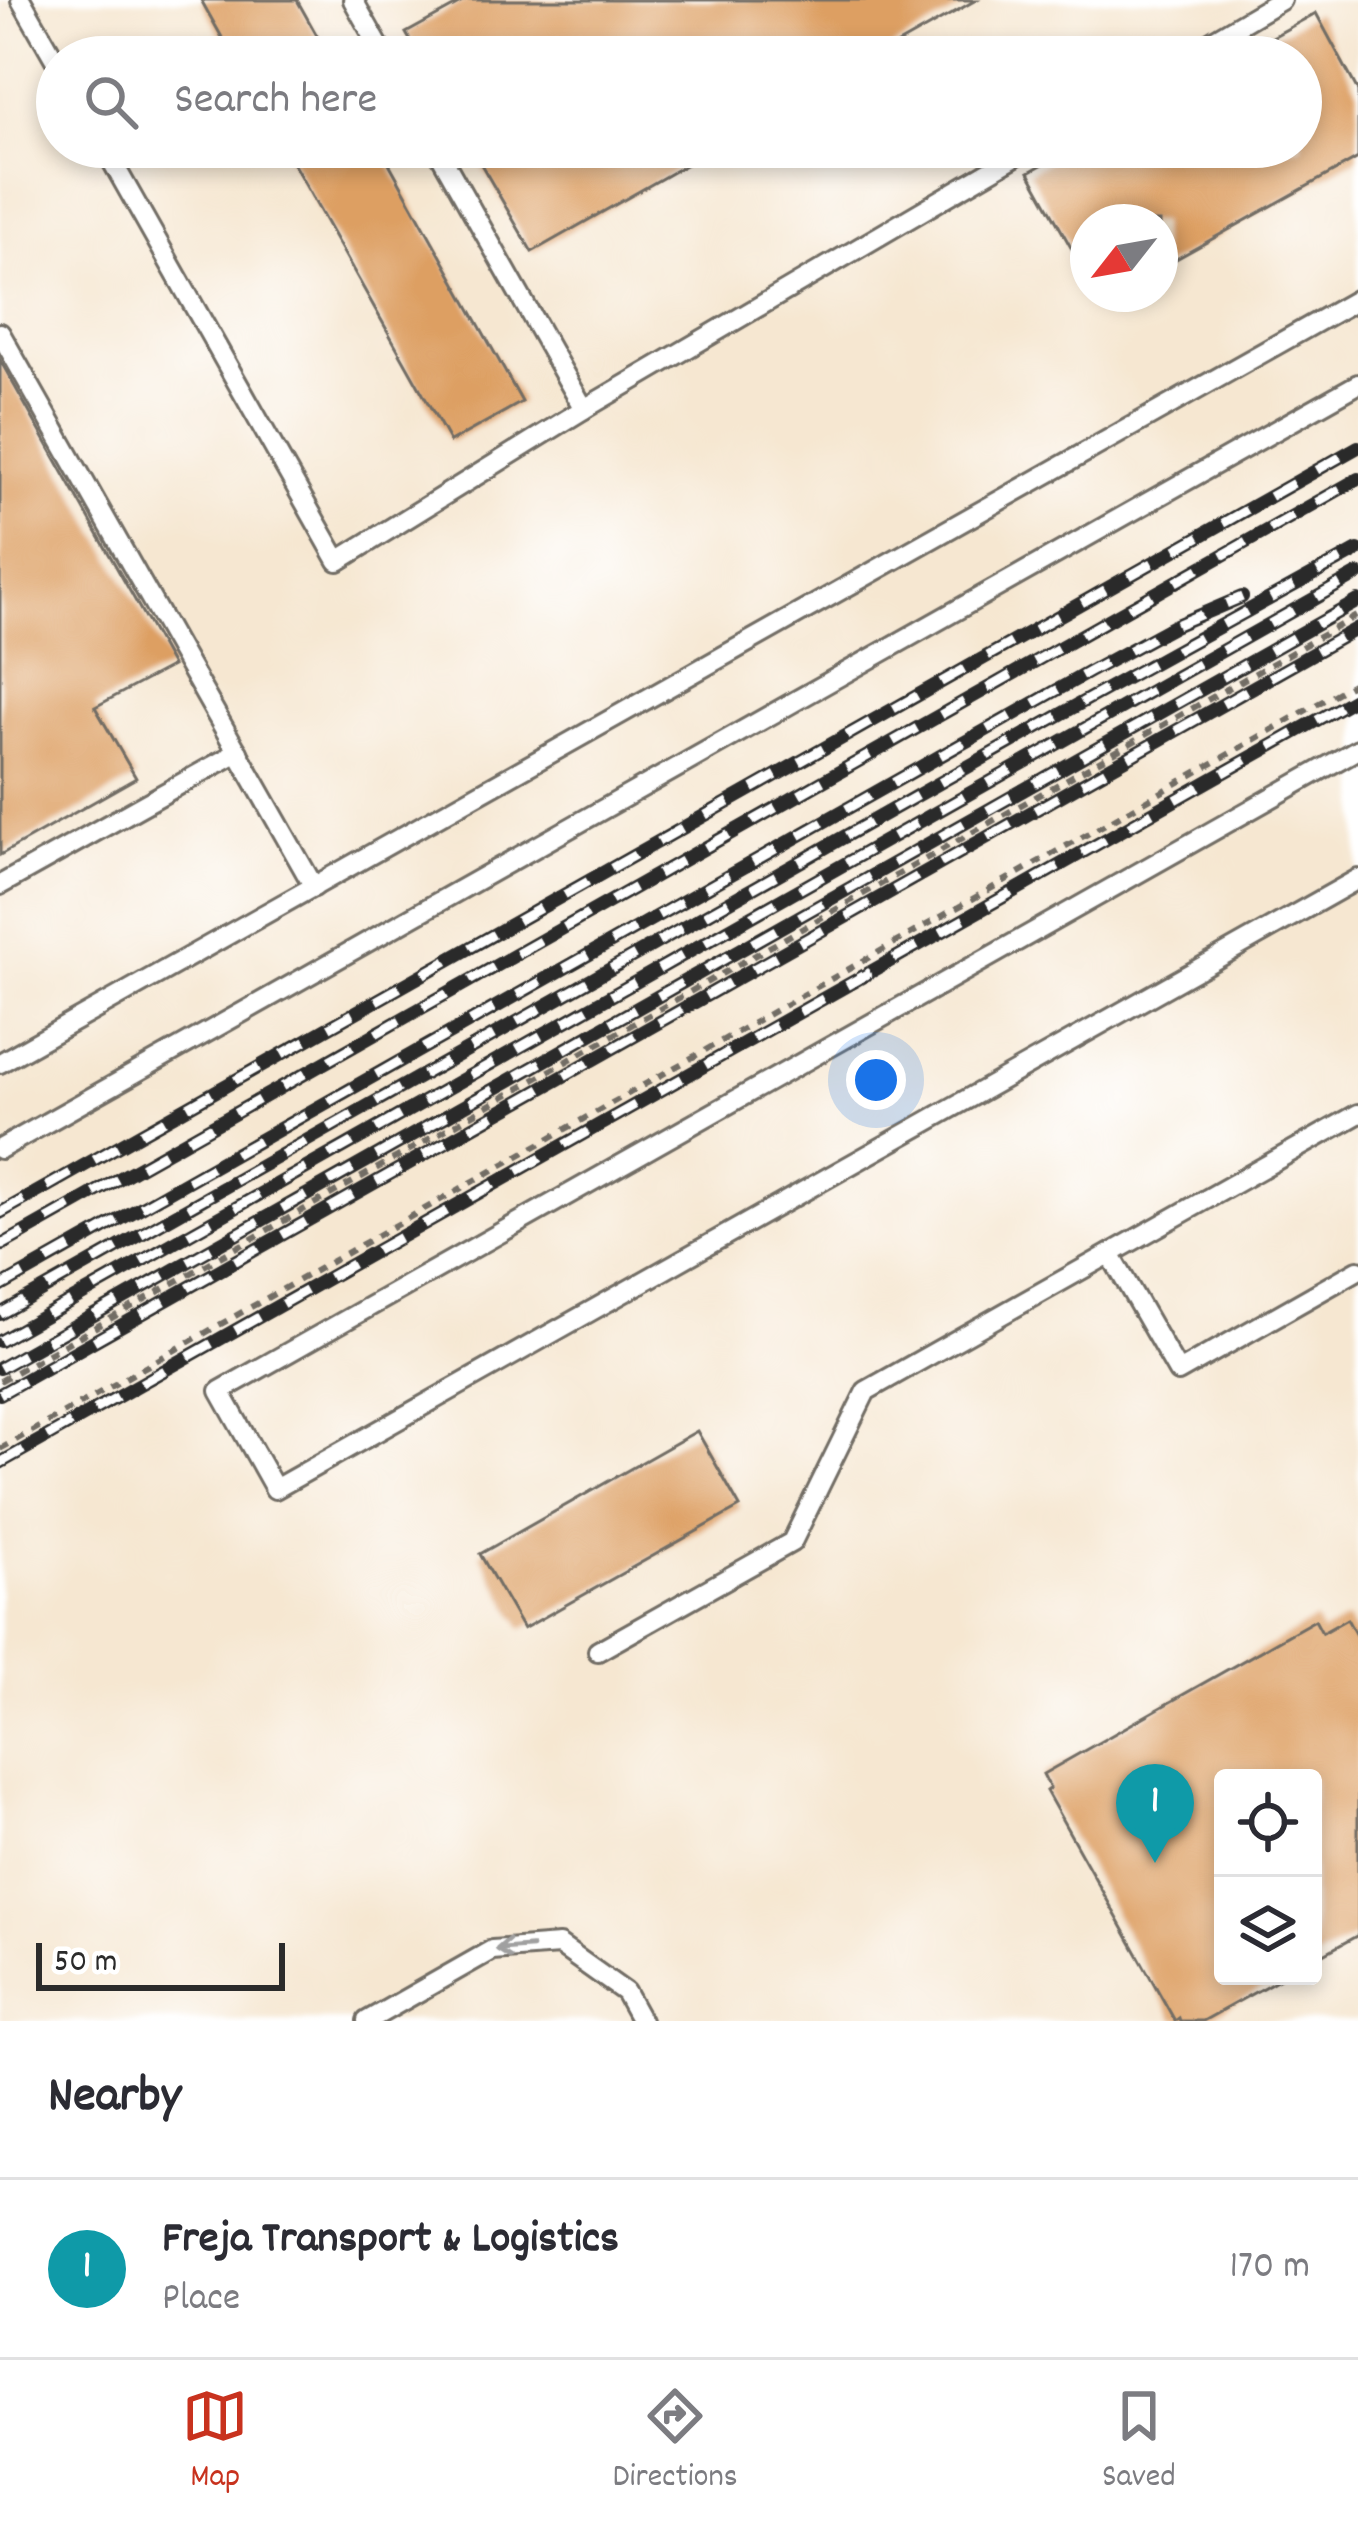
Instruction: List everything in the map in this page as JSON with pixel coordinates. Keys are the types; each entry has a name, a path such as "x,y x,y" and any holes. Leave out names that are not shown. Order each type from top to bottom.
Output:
{"lane":[{"path":"21,0 42,36"},
{"path":"353,0 374,36"},
{"path":"1220,36 1281,0"},
{"path":"116,168 338,561 584,409 994,168"},
{"path":"448,168 584,409"},
{"path":"0,1064 1358,299"},
{"path":"0,333 314,887"},
{"path":"0,1149 1358,384"},
{"path":"1358,749 220,1391 275,1489 1358,879"},
{"path":"0,885 238,752"},
{"path":"598,1651 792,1542 866,1391 1358,1114"},
{"path":"1110,1254 1178,1372 1358,1270"},
{"path":"367,2021 493,1950 559,1945 625,1992 641,2021"}],"path":[{"path":"0,1381 1358,615"},
{"path":"0,1449 1358,681"}],"building":[{"path":"201,0 297,0 317,36 221,36"},
{"path":"466,0 976,0 912,36 406,33"},
{"path":"1316,13 1358,91 1358,158 1178,258 1178,204 1070,204 1070,246 1029,172 1036,168 1322,168 1322,36 1274,36"},
{"path":"296,168 392,168 522,402 450,442"},
{"path":"483,168 680,168 532,252"},
{"path":"0,360 172,666 95,707 136,778 0,855"},
{"path":"697,1431 740,1507 523,1629 480,1554"},
{"path":"1347,1619 1358,1639 1358,1935 1322,1955 1322,1769 1214,1769 1214,1985 1268,1985 1203,2021 1175,2021 1046,1791 1050,1788 1043,1774 1315,1620 1322,1633"}],"railway":[{"path":"0,1213 1358,447"},
{"path":"0,1246 1358,479"},
{"path":"0,1314 1358,550"},
{"path":"0,1341 1358,574"},
{"path":"0,1287 1089,672 1174,626 1242,597"},
{"path":"0,1368 1358,601"},
{"path":"0,1394 1358,628"},
{"path":"0,1463 1358,697"}],"place":[{"name":"Freja Transport & Logistics","path":"1155,1863"}]}
